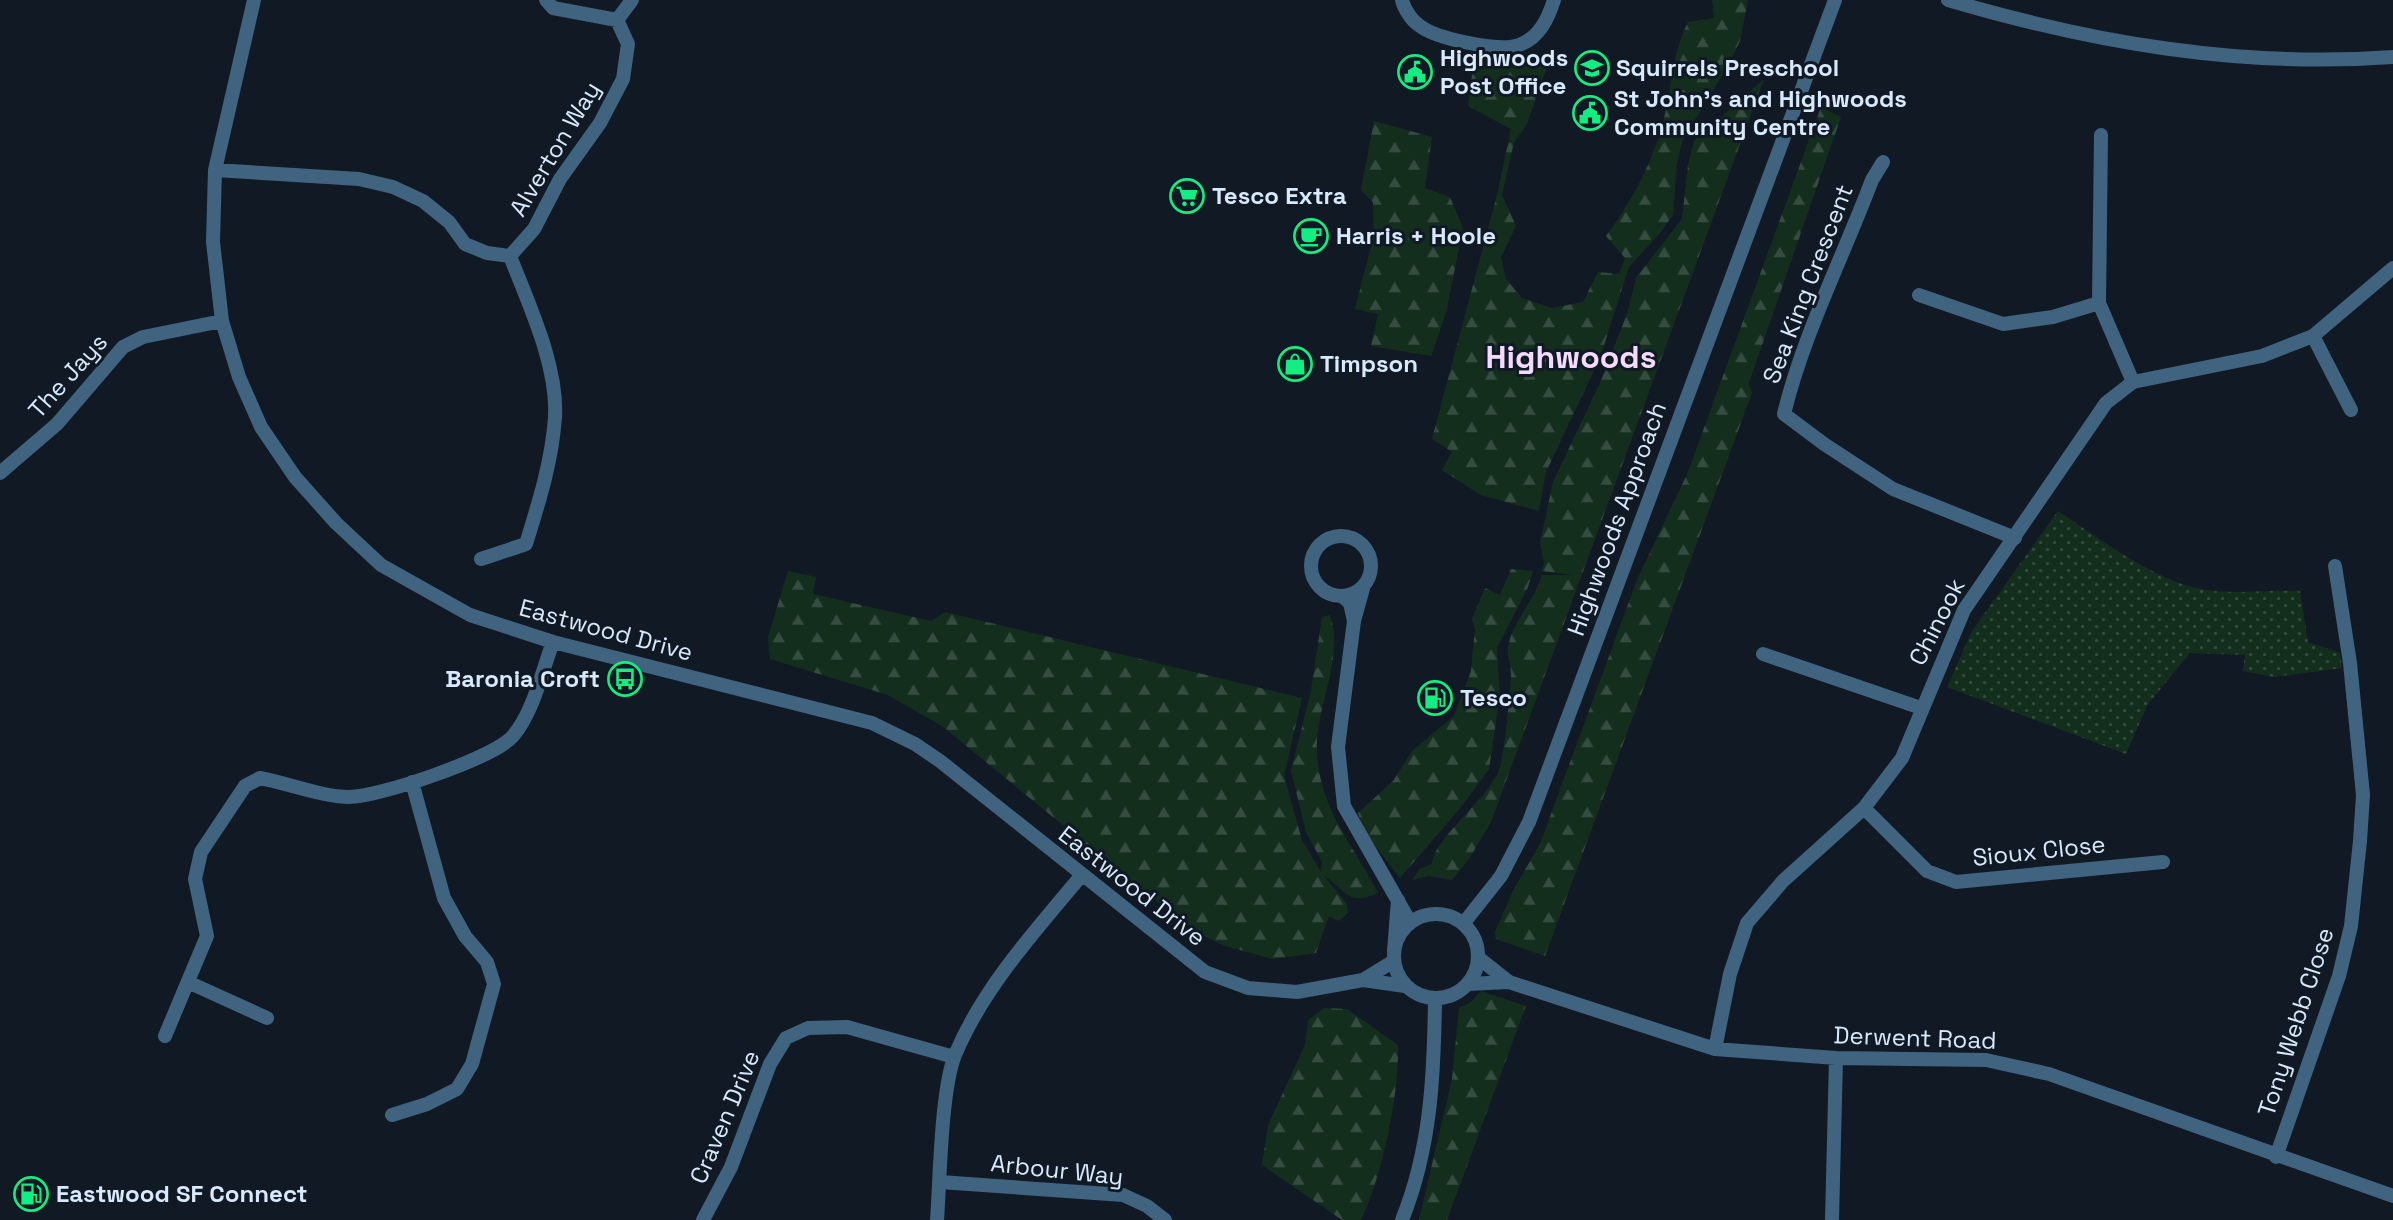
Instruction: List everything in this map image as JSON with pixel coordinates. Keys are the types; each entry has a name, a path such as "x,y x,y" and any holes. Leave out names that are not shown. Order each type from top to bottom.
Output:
{"street":[{"name":"Eastwood Drive","path":"254,0 215,170 213,242 222,321 239,377 261,427 295,477 336,523 380,565 424,592 470,615 553,642 872,723 915,744 1205,972 1248,988 1297,992 1363,980 1405,986"},
{"path":"546,0 553,8 617,20 632,0"},
{"path":"1402,0 1404,7 1420,27 1459,40 1507,48 1522,44 1542,29 1554,0"},
{"name":"Highwoods Approach","path":"1463,924 1501,876 1529,822 1835,0"},
{"path":"1948,0 2061,32 2145,48 2244,59 2393,57"},
{"name":"Alverton Way","path":"510,256 534,229 560,179 600,123 623,79 628,44 617,20"},
{"path":"2101,135 2099,303 2133,382"},
{"name":"Sea King Crescent","path":"1884,162 1872,180 1822,303 1792,380 1784,414 1893,489 2015,538"},
{"path":"215,170 359,179 393,187 432,208 449,222 465,244 487,253 510,256 538,329 549,369 555,414 546,482 526,544 481,559"},
{"name":"Chinook","path":"1715,1049 1730,974 1747,923 1783,881 1864,808 1902,758 1964,610 2106,403 2133,382 2262,356 2313,337 2393,268"},
{"path":"1919,295 2003,324 2041,320 2099,303"},
{"name":"The Jays","path":"0,473 57,424 122,347 143,337 222,321"},
{"path":"2313,337 2351,410"},
{"path":"1365,584 1353,594 1342,596 1323,591 1311,573 1311,560 1322,542 1343,536 1359,542 1370,558 1369,577 1354,621 1338,747 1344,806 1410,922"},
{"name":"Tony Webb Close","path":"2276,1157 2339,976 2351,926 2360,841 2363,795 2350,663 2335,566"},
{"path":"1342,596 1350,603 1354,621"},
{"path":"165,1036 190,983 207,936 195,879 201,852 244,786 260,778 348,797 381,793 494,751 513,737 526,717 553,642"},
{"path":"1763,654 1921,708"},
{"path":"392,1115 427,1104 457,1088 472,1064 494,984 487,962 465,936 444,898 412,782"},
{"name":"Sioux Close","path":"1864,808 1927,871 1956,883 2163,862"},
{"path":"937,1220 954,1056 998,980 1081,876"},
{"path":"1394,956 1398,937 1410,922 1423,915 1445,915 1463,924 1473,936 1480,959 1468,984 1445,998 1435,999 1415,993 1405,986 1394,956 1398,897"},
{"name":"Eastwood Drive","path":"1363,980 1394,956"},
{"name":"Derwent Road","path":"1480,959 1509,982 1715,1049 1836,1058 1947,1057 2018,1067 2090,1088 2276,1157 2393,1196"},
{"name":"Derwent Road","path":"1468,984 1509,982"},
{"path":"190,983 267,1018"},
{"path":"1402,1220 1416,1186 1434,1087 1435,999"},
{"name":"Craven Drive","path":"704,1220 732,1167 770,1064 786,1038 808,1028 847,1027 954,1056"},
{"path":"1832,1220 1836,1058"},
{"name":"Arbour Way","path":"940,1182 1123,1195 1147,1206 1165,1220"}],"green space":[{"path":"1712,0 1748,0 1740,41 1683,139 1677,163 1673,215 1629,267 1600,358 1546,472 1539,511 1481,495 1442,470 1452,452 1432,439 1497,195 1511,129 1468,106 1472,75 1485,65 1514,63 1544,55 1549,62 1526,126 1514,142 1502,195 1516,226 1501,257 1506,279 1522,298 1552,308 1583,302 1598,272 1619,274 1625,258 1606,236 1631,198 1652,156 1665,113 1682,35 1688,22 1714,18"},
{"path":"1764,79 1491,822 1469,859 1452,880 1429,876 1412,880 1420,869 1432,864 1441,844 1483,794 1499,770 1510,695 1510,640 1542,575 1573,575 1542,571 1544,563 1540,543 1553,482 1600,383 1627,314 1636,278 1682,219 1688,165 1694,141"},
{"path":"1821,107 1841,117 1749,383 1752,393 1545,956 1496,939 1495,932 1513,891 1540,844 1637,580 1688,472"},
{"path":"1374,121 1432,137 1425,188 1450,197 1463,228 1446,313 1431,356 1371,346 1378,314 1355,309 1374,235 1373,202 1361,190"},
{"path":"2058,511 2127,557 2183,584 2225,592 2300,591 2308,642 2340,653 2342,668 2274,677 2243,671 2245,655 2190,653 2148,704 2126,754 1947,687 1972,631"},
{"path":"1511,569 1533,571 1528,587 1497,648 1500,695 1489,769 1462,806 1400,878 1363,830 1358,813 1393,781 1412,751 1454,716 1471,671 1475,629 1472,619 1485,588 1500,595"},
{"path":"788,571 816,577 813,594 931,621 945,612 1302,698 1284,776 1302,840 1321,872 1322,862 1306,832 1291,771 1311,691 1322,617 1330,615 1334,648 1320,718 1317,752 1319,773 1331,810 1378,893 1354,898 1323,875 1347,904 1348,913 1339,921 1329,916 1316,953 1273,959 1225,946 1202,935 1142,890 942,726 888,695 770,659 768,637"},
{"path":"1481,991 1526,1006 1447,1220 1419,1220 1452,1079 1459,1008 1471,1002"},
{"path":"1324,1008 1347,1009 1398,1045 1393,1111 1383,1158 1361,1220 1342,1220 1262,1165 1268,1125 1305,1045 1308,1020"}],"place":[{"name":"Squirrels Preschool","path":"1592,68"},
{"name":"Highwoods Post Office","path":"1415,72"},
{"name":"St John's and Highwoods Community Centre","path":"1590,113"},
{"name":"Tesco Extra","path":"1187,196"},
{"name":"Harris + Hoole","path":"1311,236"},
{"name":"Timpson","path":"1295,364"},
{"name":"Baronia Croft","path":"625,679"},
{"name":"Tesco","path":"1435,698"},
{"name":"Eastwood SF Connect","path":"31,1194"}],"district":[{"name":"Highwoods","path":"1571,357"}]}
